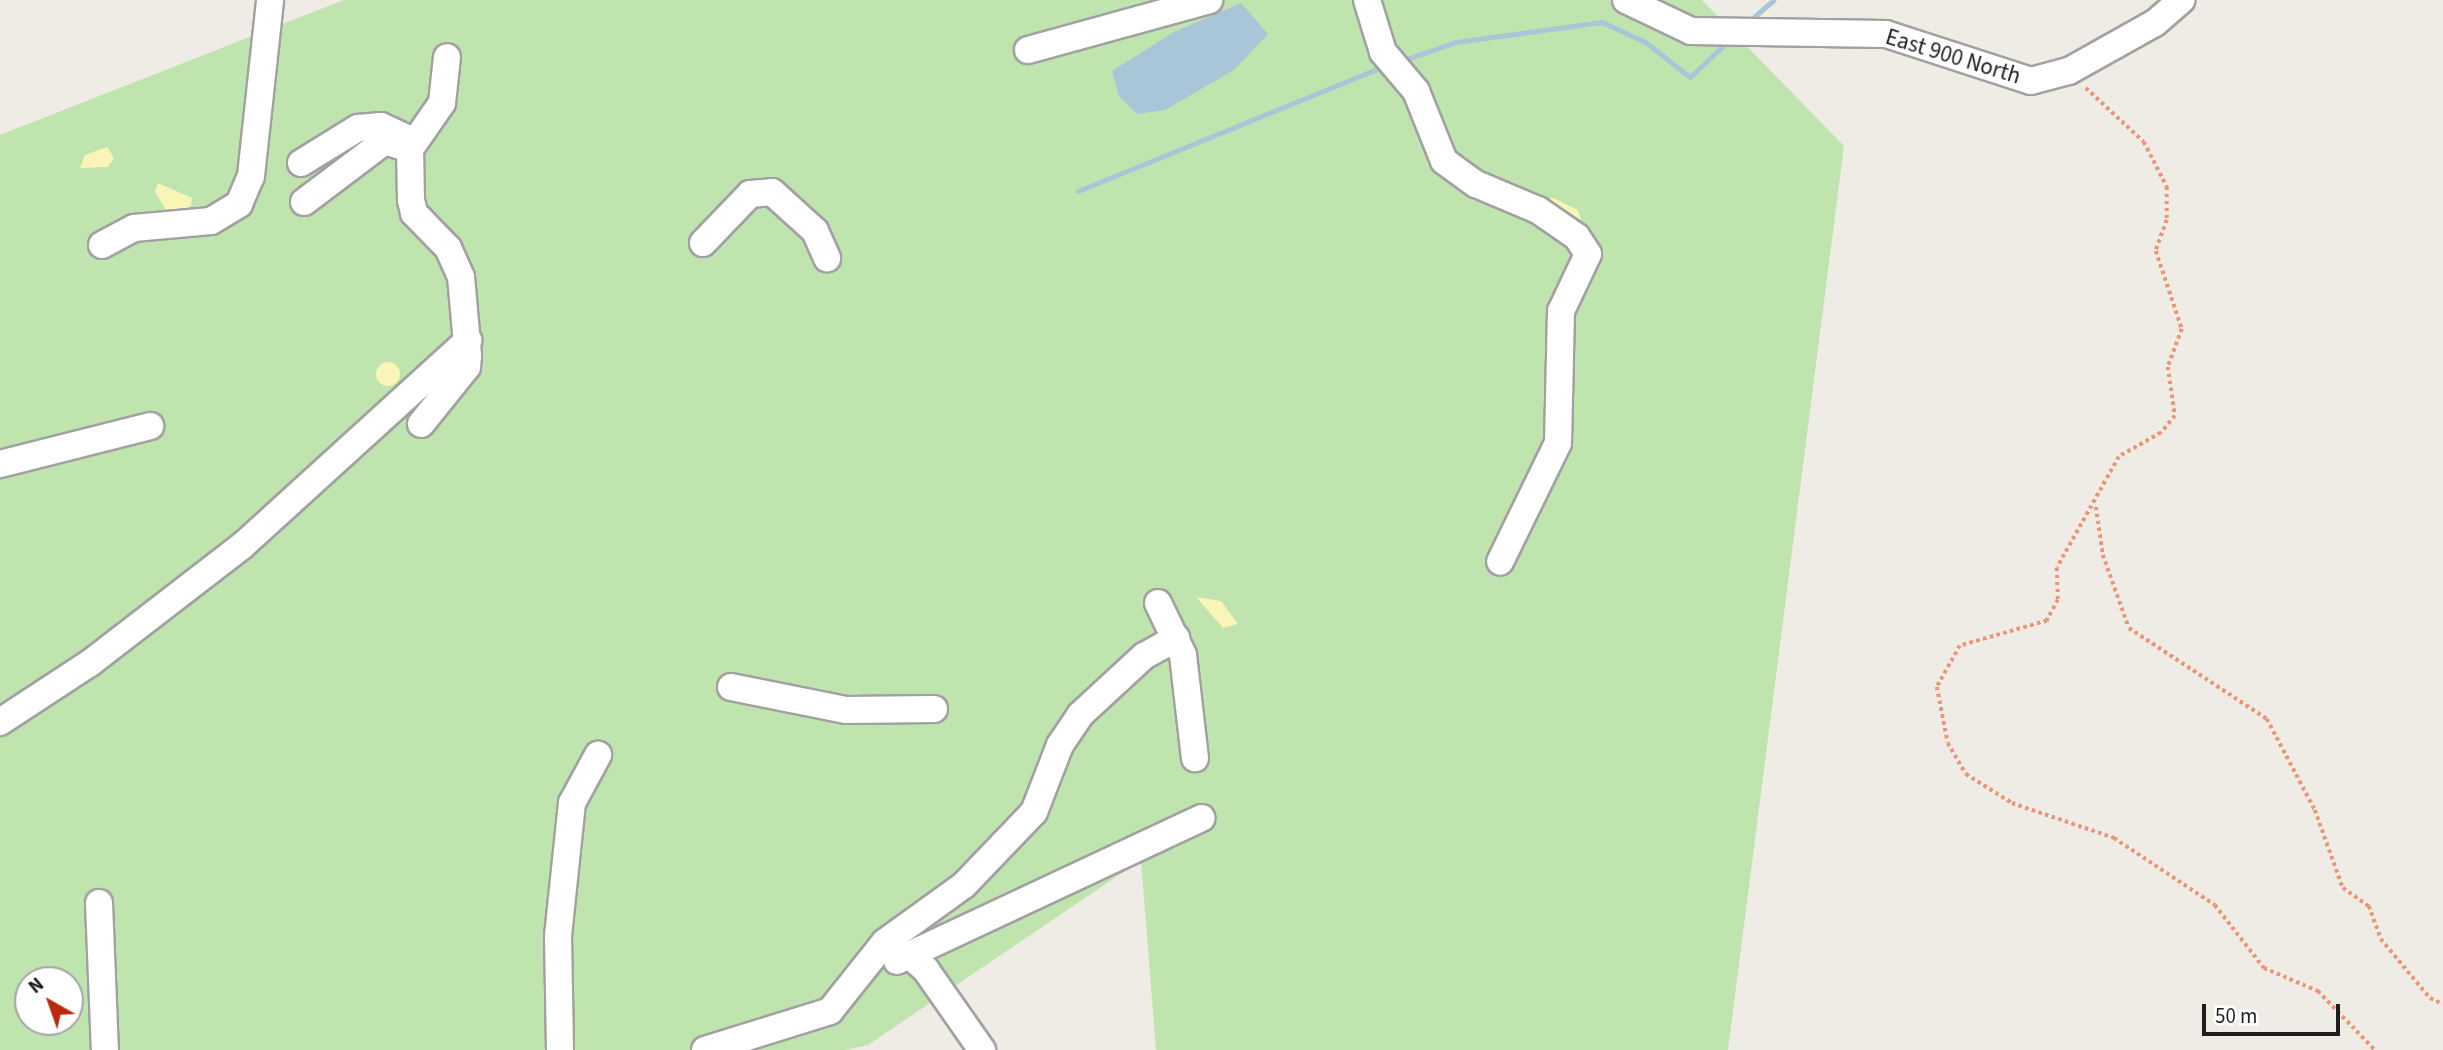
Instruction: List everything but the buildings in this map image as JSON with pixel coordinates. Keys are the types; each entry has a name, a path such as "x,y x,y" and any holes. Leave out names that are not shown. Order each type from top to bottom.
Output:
{"lane":[{"path":"102,245 134,228 211,222 239,204 251,176 270,0"},
{"path":"1028,50 1209,0"},
{"path":"1367,0 1383,52 1416,91 1444,161 1476,184 1538,211 1577,237 1588,254 1561,311 1558,443 1500,562"},
{"name":"East 900 North","path":"1626,0 1691,31 1886,34 2008,78 2031,81 2070,71 2155,23 2181,0"},
{"path":"421,424 467,366 468,340 461,278 448,248 414,213 412,145 442,103 447,57"},
{"path":"301,163 358,128 381,126 412,145"},
{"path":"304,202 385,141 412,145"},
{"path":"703,243 750,194 772,192 815,231 827,258"},
{"path":"0,722 90,663 242,546 468,340"},
{"path":"0,464 150,426"},
{"path":"1158,603 1176,638 1195,758"},
{"path":"705,1050 830,1011 885,942 964,885 1034,813 1060,745 1080,715 1144,656 1176,638"},
{"path":"731,687 846,710 934,709"},
{"path":"560,1050 558,936 572,803 598,755"},
{"path":"982,1050 903,958 1202,818"},
{"path":"99,903 105,1050"}],"path":[{"path":"2070,71 2144,142 2167,187 2167,220 2156,251 2182,329 2168,367 2175,416 2161,433 2119,457 2095,505 2057,568 2058,600 2047,621 1960,646 1937,687 1948,743 1966,774 2012,803 2114,838 2215,905 2264,968 2318,991 2375,1050"},
{"path":"2095,505 2103,555 2129,628 2267,719 2315,810 2343,888 2369,906 2381,939 2430,998 2443,1004"}],"green space":[{"path":"344,0 1702,0 1844,146 1728,1050 1156,1050 1141,860 868,1045 845,1050 0,1050 0,135"}],"sand":[{"path":"107,147 114,158 108,167 80,168 85,155"},
{"path":"158,183 192,198 191,206 176,215 166,210 155,192"},
{"path":"1553,198 1578,210 1581,219 1576,223 1546,200"},
{"path":"388,362 397,365 400,374 397,383 388,386 379,383 376,374 379,365"},
{"path":"1196,597 1221,601 1238,624 1223,628"}],"water":[{"path":"1241,3 1268,34 1234,70 1165,110 1137,114 1119,96 1112,71 1174,32"}],"waterway":[{"path":"1747,23 1773,0"},
{"path":"1401,61 1456,42 1602,22 1645,42 1690,77 1727,42"},
{"path":"1078,191 1385,66"}]}
